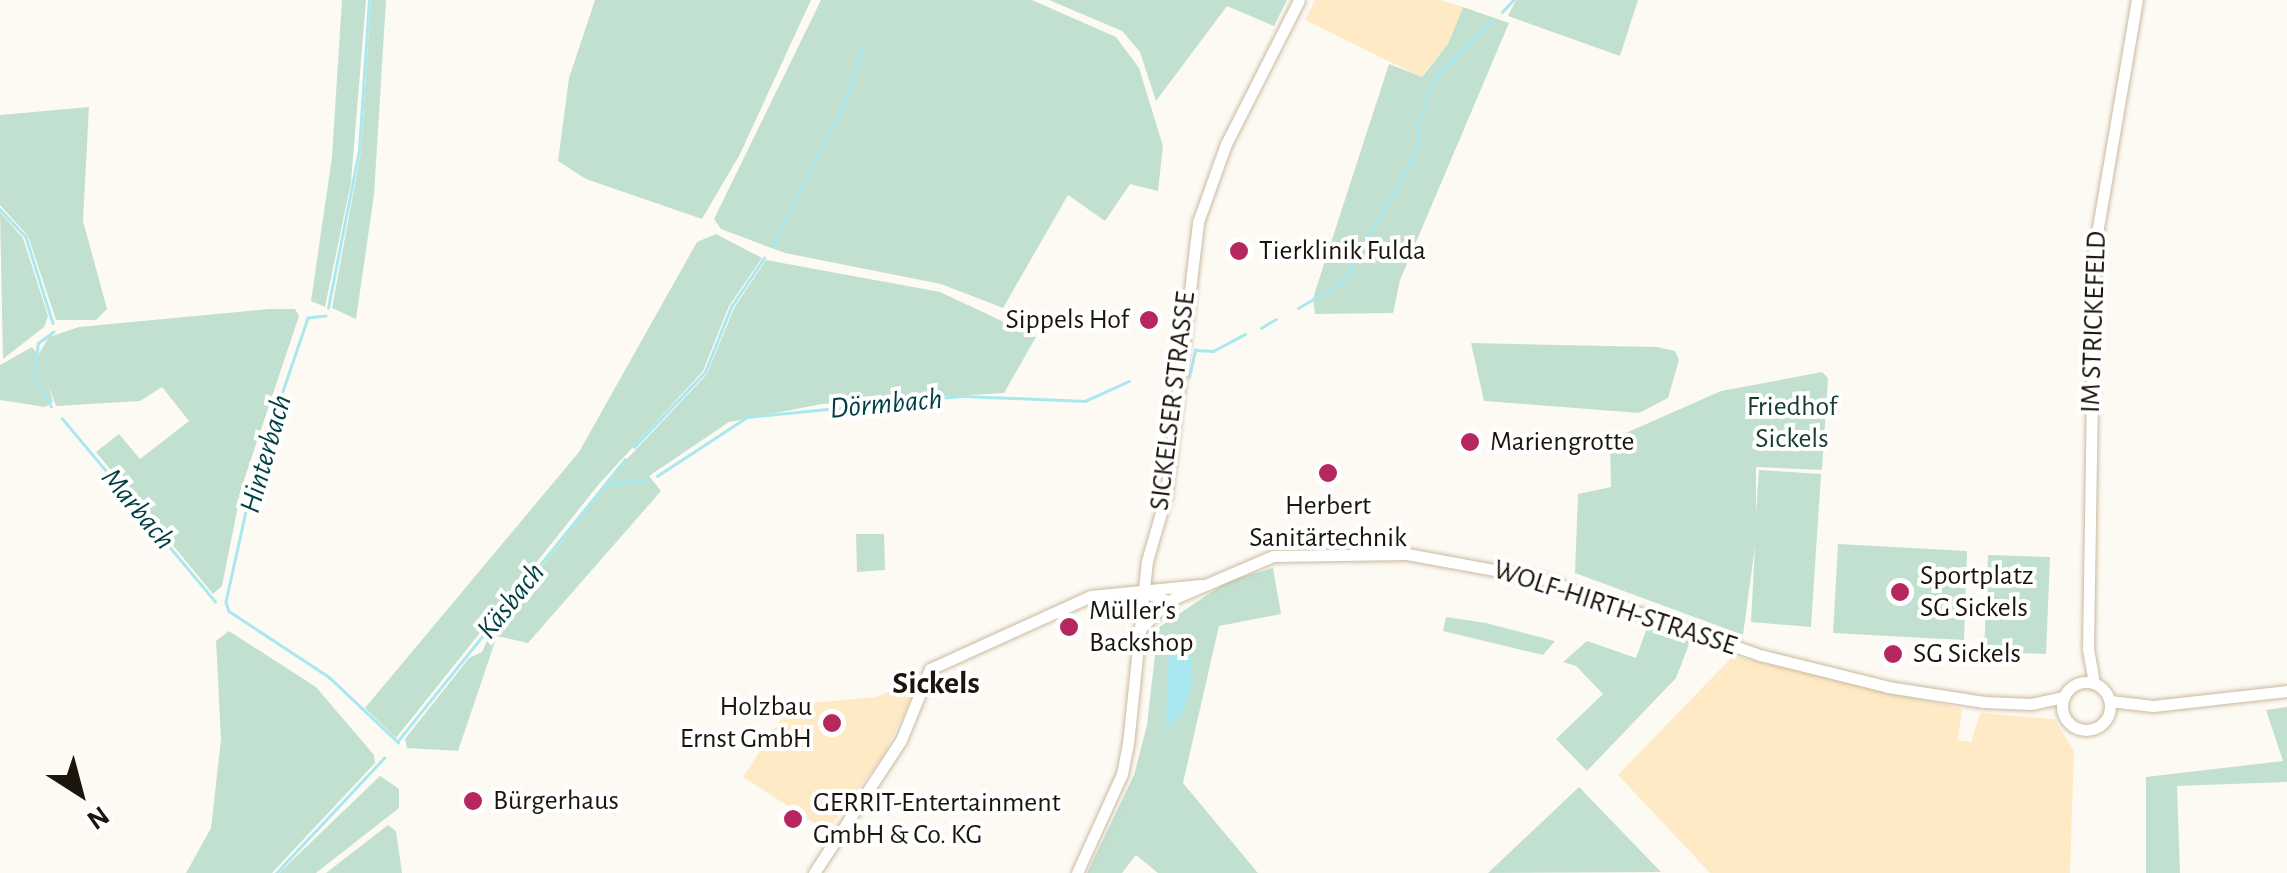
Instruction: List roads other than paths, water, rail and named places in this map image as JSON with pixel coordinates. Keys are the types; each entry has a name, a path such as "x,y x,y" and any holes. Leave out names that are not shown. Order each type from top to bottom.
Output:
{"street":[{"name":"SICKELSER STRASSE","path":"1076,873 1122,774 1144,592 1166,495 1198,222 1226,144 1299,0"},
{"name":"IM STRICKEFELD","path":"2087,683 2094,251 2137,0"},
{"name":"WOLF-HIRTH-STRASSE","path":"1141,628 1168,601 1246,564 1298,553 1445,559 1573,588 1811,669 1936,696 2031,704 2065,717"},
{"name":"WOLF-HIRTH-STRASSE","path":"814,873 901,740 930,669 1092,596 1144,592 1160,585 1200,585"},
{"path":"1144,592 1168,601"},
{"path":"2110,708 2087,683 2064,697 2065,717 2084,730 2110,708 2287,691"},
{"name":"WOLF-HIRTH-STRASSE","path":"2031,704 2064,697"}],"water":[{"path":"1177,634 1190,649 1193,685 1181,716 1166,729 1169,638"}],"waterway":[{"name":"Hinterbach","path":"328,308 359,150 369,0"},
{"name":"Dörmbach","path":"1502,12 1513,0"},
{"name":"Dörmbach","path":"1298,308 1343,282 1418,149 1418,120 1437,75 1493,19"},
{"name":"Käsbach","path":"772,246 845,103 862,49"},
{"name":"Marbach","path":"0,209 26,237 53,323"},
{"name":"Käsbach","path":"634,447 705,372 731,307 764,258"},
{"name":"Hinterbach","path":"326,316 308,318 253,480 226,602 229,611 329,677 398,742"},
{"name":"Dörmbach","path":"1261,328 1276,319"},
{"name":"Marbach","path":"51,407 34,375 38,343 53,332"},
{"name":"Dörmbach","path":"1189,377 1195,350 1213,351 1245,334"},
{"name":"Dörmbach","path":"657,476 747,417 963,396 1085,401 1129,381"},
{"name":"Marbach","path":"62,418 215,601"},
{"name":"Käsbach","path":"397,742 625,459"},
{"name":"Dörmbach","path":"605,485 648,479"},
{"name":"Käsbach","path":"276,873 384,758"}],"place":[{"name":"Tierklinik Fulda","path":"1239,251"},
{"name":"Sippels Hof","path":"1149,320"},
{"name":"Mariengrotte","path":"1470,442"},
{"name":"Herbert Sanitärtechnik","path":"1328,473"},
{"name":"Sportplatz SG Sickels","path":"1900,592"},
{"name":"Müller's Backshop","path":"1069,627"},
{"name":"SG Sickels","path":"1893,654"},
{"name":"Holzbau Ernst GmbH","path":"832,723"},
{"name":"Bürgerhaus","path":"473,801"},
{"name":"GERRIT-Entertainment GmbH & Co. KG","path":"793,819"}],"district":[{"name":"Sickels","path":"936,683"}],"park label":[{"name":"Friedhof Sickels","path":"1792,423"}]}
